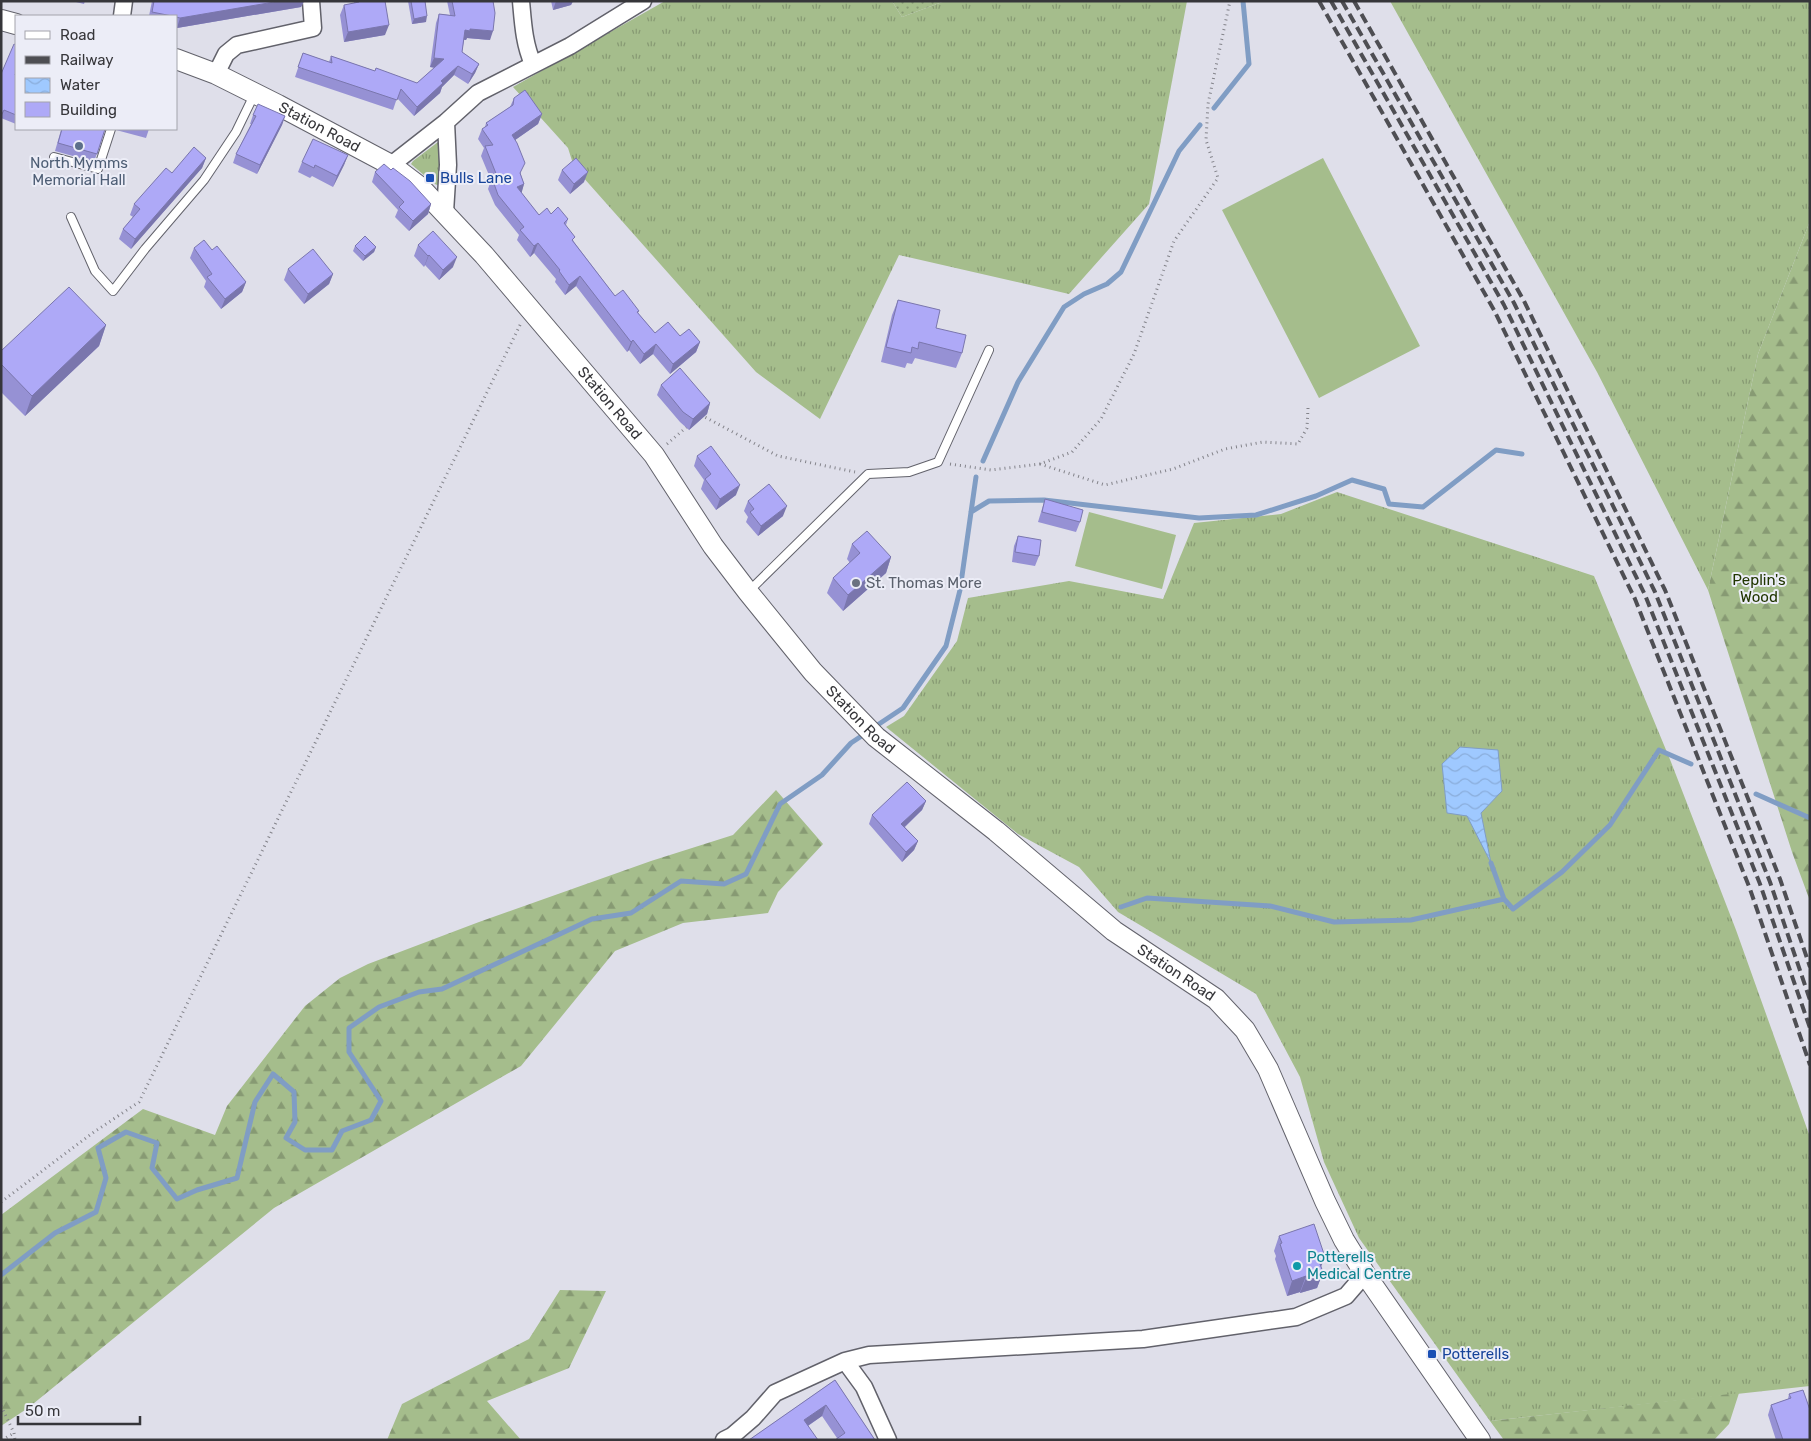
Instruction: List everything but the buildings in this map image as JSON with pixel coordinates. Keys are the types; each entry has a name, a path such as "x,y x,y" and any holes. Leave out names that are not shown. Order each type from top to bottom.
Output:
{"street":[{"path":"122,15 124,1"},
{"path":"216,74 226,54 237,45 313,28 311,1"},
{"path":"521,1 524,32 533,64"},
{"path":"391,165 446,122 478,93 570,46 643,1"},
{"path":"1,20 15,24"},
{"name":"Station Road","path":"178,60 216,74 255,93 391,165 420,187 445,212 528,306 654,455 713,546 748,592 813,672 871,732 996,831 1114,931 1216,999 1245,1030 1268,1070 1344,1240 1365,1274 1480,1440"},
{"path":"445,212 448,165 446,122"},
{"path":"724,1440 732,1436 753,1418 775,1393 845,1360 870,1354 1143,1339 1296,1317 1346,1296 1365,1274"},
{"path":"845,1360 864,1388 888,1440"}],"lane":[{"path":"71,217 95,272 113,291 149,244 204,180 236,132 255,93"},
{"path":"54,157 98,169 111,130"},
{"path":"748,592 868,474 909,472 938,462 989,350"}],"path":[{"path":"938,462 991,470 1040,464 1072,452 1101,419 1134,354 1174,241 1218,178 1206,140 1208,104 1230,1"},
{"path":"1,1202 94,1132 139,1102 528,306"},
{"path":"1040,464 1105,485 1173,469 1224,449 1263,442 1298,444 1307,428 1308,408"},
{"path":"654,455 701,415 778,456 868,474"},
{"path":"1,1406 14,1433 15,1440"},
{"path":"2,1440 14,1433"}],"green space":[{"path":"665,1 892,1 902,17 945,1 1187,1 1149,204 1069,294 899,255 820,419 756,372 574,167 568,148 513,87"},
{"path":"892,1 945,1 902,17"},
{"path":"1390,1 1810,1 1810,221 1758,354 1708,590 1597,372"},
{"path":"438,142 441,143 440,184 437,185 433,183 436,180 428,173 425,176 411,164"},
{"path":"1323,158 1420,346 1319,398 1222,210"},
{"name":"Peplin's Wood","path":"1810,221 1810,901 1792,852 1708,590 1758,354"},
{"path":"1337,492 1594,576 1671,762 1736,930 1810,1137 1810,1386 1490,1421 1359,1238 1324,1162 1300,1077 1256,994 1118,912 1079,867 1018,834 886,727 904,716 957,641 968,598 1069,581 1163,599 1194,523 1281,514"},
{"path":"1089,512 1176,535 1162,589 1075,566"},
{"path":"776,790 823,844 778,892 768,913 683,923 615,951 521,1066 274,1208 28,1408 1,1426 1,1215 143,1109 215,1135 227,1106 305,1006 340,978 368,964 479,922 651,861 733,835"},
{"path":"560,1290 606,1291 569,1368 487,1401 521,1440 387,1440 402,1404 529,1339"},
{"path":"1739,1393 1729,1424 1714,1440 1504,1440 1490,1421"}],"water":[{"path":"1460,747 1498,750 1502,791 1481,813 1491,863 1467,816 1447,813 1442,764"}],"waterway":[{"path":"1214,108 1249,64 1243,1"},
{"path":"983,461 1018,382 1064,307 1084,294 1107,284 1121,272 1179,151 1200,125"},
{"path":"971,512 989,501 1044,500 1199,518 1256,515 1316,496 1352,480 1384,489 1389,504 1423,507 1496,450 1522,454"},
{"path":"873,728 903,708 946,646 960,590 976,477"},
{"path":"1,1275 55,1233 96,1212 106,1178 98,1148 126,1132 157,1143 152,1168 177,1199 197,1190 237,1178 255,1102 273,1074 294,1092 295,1122 286,1138 305,1150 332,1150 342,1131 371,1120 381,1101 349,1052 349,1028 379,1007 419,992 442,989 592,919 631,913 681,881 724,884 746,874 780,804 822,775 851,743 866,733"},
{"path":"1491,863 1504,899 1513,909 1562,872 1610,825 1659,750 1691,764"},
{"path":"1756,794 1810,818"},
{"path":"1121,907 1147,898 1270,906 1334,922 1411,920 1504,899"}],"railway":[{"path":"1319,1 1494,310 1635,599 1750,889 1810,1065"},
{"path":"1331,1 1504,305 1645,595 1760,884 1810,1028"},
{"path":"1342,1 1514,303 1655,592 1770,882 1810,1000"},
{"path":"1354,1 1524,301 1665,590 1780,879 1810,967"}],"place":[{"name":"North Mymms Memorial Hall","path":"79,146"},
{"name":"Bulls Lane","path":"430,178"},
{"name":"St. Thomas More","path":"856,583"},
{"name":"Potterells Medical Centre","path":"1297,1266"},
{"name":"Potterells","path":"1432,1354"}]}
